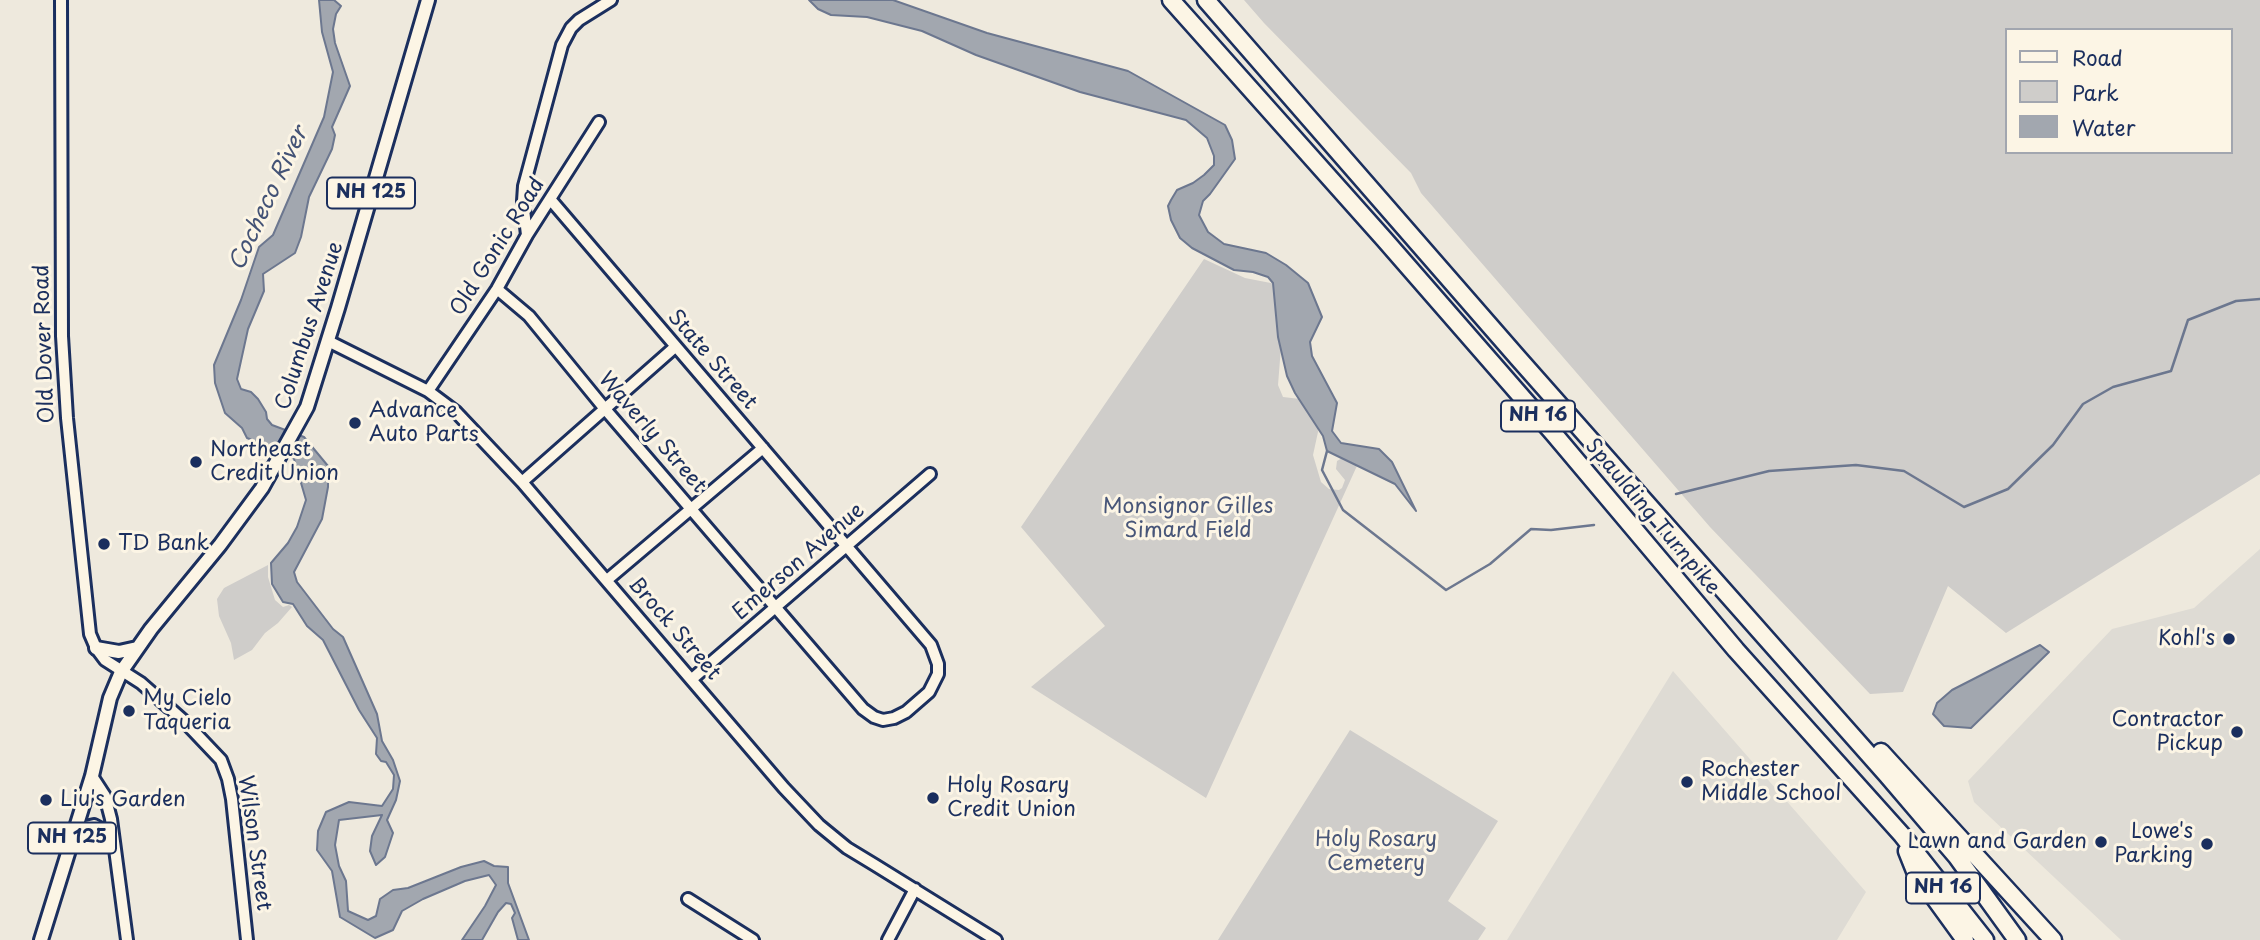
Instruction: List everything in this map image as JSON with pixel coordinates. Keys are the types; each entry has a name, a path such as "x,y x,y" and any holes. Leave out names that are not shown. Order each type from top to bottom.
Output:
{"highway":[{"name":"Spaulding Turnpike","path":"1171,0 1554,434 1736,650 1902,835 1985,940"},
{"name":"Spaulding Turnpike","path":"1206,0 1958,857 2017,940"},
{"path":"1790,666 1848,717 2053,940"},
{"path":"1902,835 1914,871 1965,940"}],"main road":[{"name":"Columbus Avenue","path":"41,940 92,776 110,698 121,672 262,488 307,407 428,0"},
{"path":"96,648 119,652 137,648"}],"street":[{"name":"Old Dover Road","path":"61,0 63,350 66,418 85,603 90,634 96,648"},
{"path":"527,235 524,186 562,45 571,28 579,20 611,0"},
{"name":"Old Gonic Road","path":"428,391 496,289 599,122"},
{"name":"State Street","path":"550,199 845,547"},
{"name":"Waverly Street","path":"496,289 529,316 774,608 867,712 883,720 894,718 922,699 934,684 938,674 935,654 931,645 845,547"},
{"name":"Brock Street","path":"328,341 428,391 472,427 784,788 820,825 848,848 996,940"},
{"path":"522,482 675,347"},
{"path":"607,580 763,448"},
{"name":"Emerson Avenue","path":"692,679 930,474"},
{"path":"96,648 105,660 121,672"},
{"name":"Wilson Street","path":"121,672 141,683 184,721 221,760 232,799 247,940"},
{"path":"92,776 105,796 111,819 127,940"},
{"path":"74,833 94,825 107,832 114,841"},
{"path":"888,940 915,889"},
{"path":"688,899 705,908 738,936 753,940"}],"shaded area":[{"path":"2260,549 2260,940 2121,940 1974,802 1968,781 2112,629 2194,608"},
{"name":"Rochester Middle School","path":"1673,671 1866,892 1837,940 1507,940"}],"green space":[{"path":"1244,0 2260,0 2260,474 2006,633 1948,586 1903,692 1870,694 1710,527 1421,193 1411,173"},
{"name":"Monsignor Gilles Simard Field","path":"1204,259 1245,278 1281,285 1278,385 1283,397 1300,399 1317,415 1318,432 1313,455 1321,482 1329,489 1339,490 1345,480 1336,469 1337,461 1344,457 1361,457 1206,798 1031,687 1105,626 1021,527"},
{"path":"268,565 268,577 275,600 283,607 292,607 252,650 234,660 231,643 219,616 217,599 224,588"},
{"name":"Holy Rosary Cemetery","path":"1350,730 1498,821 1448,901 1486,928 1478,940 1218,940"}],"water":[{"path":"319,0 334,0 341,6 333,29 350,86 332,127 335,135 332,149 309,197 295,253 263,274 264,291 248,329 237,379 241,389 251,392 258,399 272,425 304,437 328,466 328,487 322,519 294,572 297,582 333,629 343,637 377,714 382,741 393,760 400,781 396,800 387,820 393,833 385,857 376,865 370,851 372,836 382,815 339,820 335,845 339,866 346,881 348,911 368,920 376,916 380,899 393,890 408,888 484,861 494,866 508,867 508,883 529,940 518,940 512,918 515,913 511,904 506,903 482,940 462,940 496,885 489,875 465,881 423,899 402,911 393,930 375,938 340,917 332,871 317,850 318,831 326,812 349,802 382,806 393,789 394,775 386,762 381,761 376,754 377,738 359,710 323,640 307,626 293,604 283,602 272,584 271,563 297,527 306,500 294,459 273,446 247,438 242,428 225,413 215,383 214,365 259,247 273,235 324,117 333,72 322,32"},
{"path":"809,0 893,0 987,33 1128,71 1225,125 1232,140 1235,159 1203,201 1199,215 1208,232 1224,244 1266,253 1308,283 1322,317 1310,342 1312,356 1337,403 1332,431 1341,443 1379,449 1392,462 1416,511 1395,484 1327,451 1323,436 1287,376 1278,337 1273,283 1268,277 1234,270 1192,248 1180,238 1171,220 1168,206 1177,190 1193,183 1214,165 1214,156 1207,138 1186,120 1080,92 976,55 922,31 867,17 831,15 818,9"},
{"path":"2040,645 2049,652 1971,728 1944,726 1933,714 1937,703 1952,690"}],"waterway":[{"path":"1676,494 1769,471 1856,465 1904,471 1964,507 2008,489 2053,445 2083,404 2113,387 2171,371 2188,320 2236,301 2260,299"},
{"path":"1327,451 1322,470 1343,510 1446,590 1490,564 1531,529 1551,530 1594,525"}],"place":[{"name":"Advance Auto Parts","path":"355,423"},
{"name":"Northeast Credit Union","path":"196,462"},
{"name":"TD Bank","path":"104,544"},
{"name":"Kohl's","path":"2229,639"},
{"name":"My Cielo Taqueria","path":"129,711"},
{"name":"Contractor Pickup","path":"2237,732"},
{"name":"Rochester Middle School","path":"1687,782"},
{"name":"Holy Rosary Credit Union","path":"933,798"},
{"name":"Liu's Garden","path":"46,800"},
{"name":"Lawn and Garden","path":"2101,842"},
{"name":"Lowe's Parking","path":"2207,844"}],"water label":[{"name":"Cocheco River","path":"269,199"}]}
